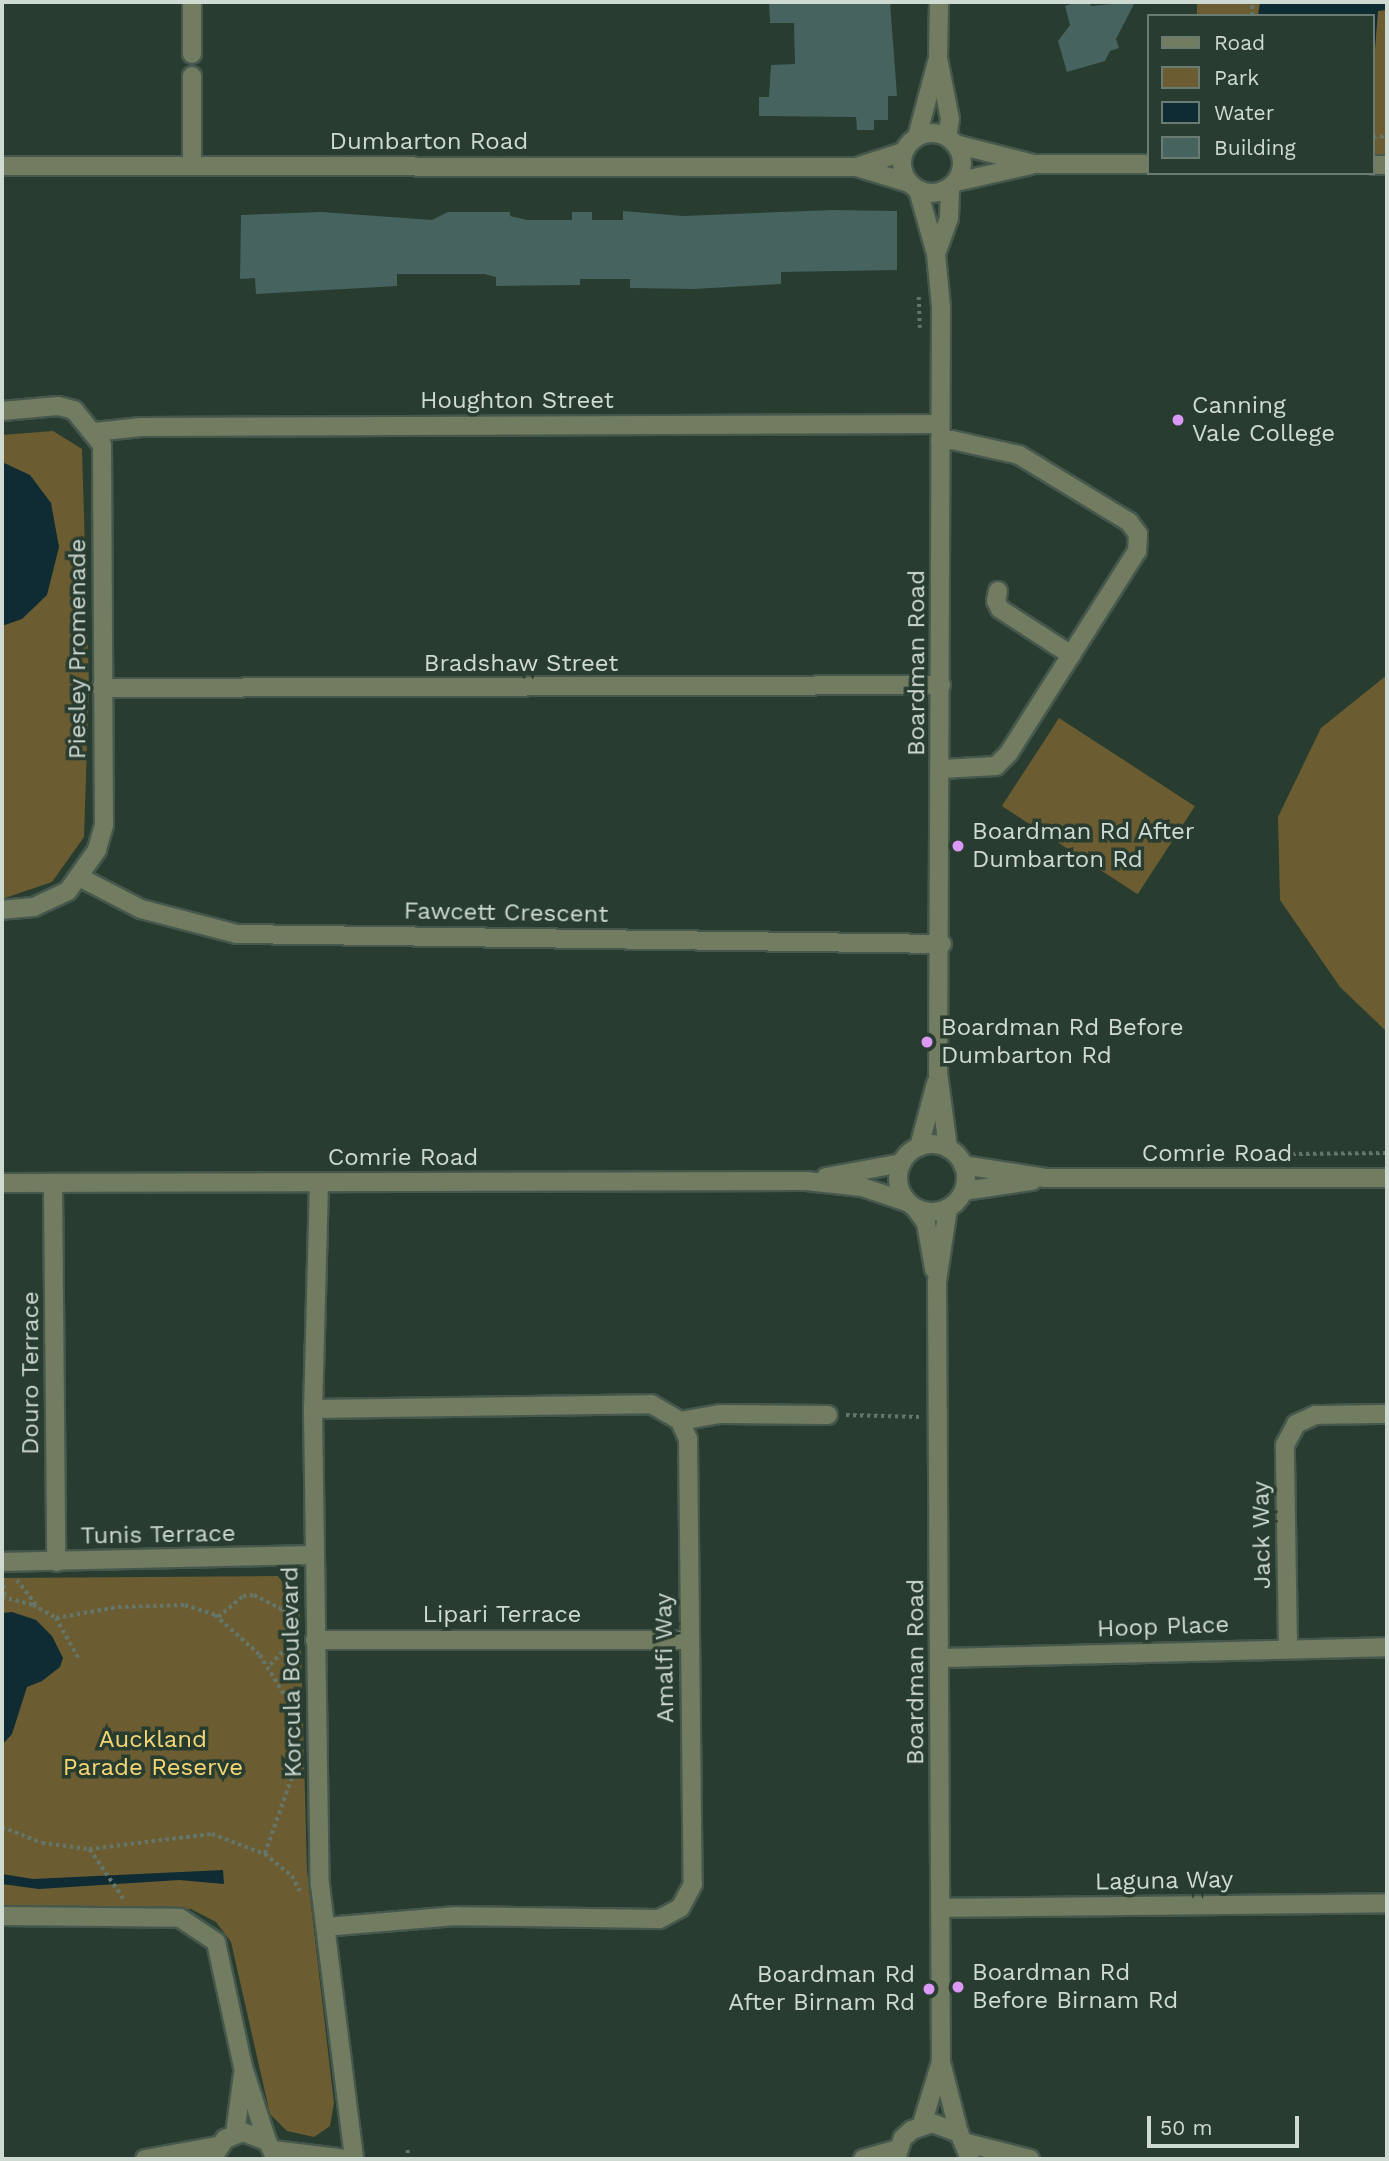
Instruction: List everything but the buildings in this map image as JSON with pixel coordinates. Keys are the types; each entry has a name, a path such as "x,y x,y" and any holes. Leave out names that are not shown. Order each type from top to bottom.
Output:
{"street":[{"path":"192,2 192,54"},
{"name":"Boardman Road","path":"936,254 949,218 953,184 962,163 951,140 950,119 938,58 939,2"},
{"name":"Boardman Road","path":"938,58 917,136 904,152 902,169 913,186 936,254 942,769 942,944 938,1073 948,1148"},
{"path":"192,76 192,166"},
{"path":"917,136 937,133 951,140 1034,164"},
{"name":"Dumbarton Road","path":"2,166 856,167 904,152"},
{"path":"913,186 934,193 953,184 1034,164 1148,164"},
{"name":"Dumbarton Road","path":"856,167 913,186"},
{"path":"2,411 58,406 74,410 94,432"},
{"name":"Houghton Street","path":"94,432 155,426 940,433 952,440 1019,455 1062,489 1138,534 1137,551 1072,654"},
{"name":"Piesley Promenade","path":"2,910 34,907 68,891 81,878 97,850 104,825 101,688 103,460 94,432"},
{"path":"942,769 996,766 1072,654 1041,628 1000,609 996,601 998,590"},
{"name":"Bradshaw Street","path":"101,688 941,685"},
{"name":"Fawcett Crescent","path":"81,878 141,909 237,934 942,944"},
{"name":"Boardman Road","path":"919,1147 938,1073"},
{"path":"902,1163 919,1147 948,1148 963,1165 964,1191 948,1208 938,1212 911,1205"},
{"name":"Boardman Road","path":"902,1163 898,1183 926,1223 937,1282"},
{"name":"Comrie Road","path":"806,1181 902,1163"},
{"name":"Comrie Road","path":"963,1165 1046,1178 1387,1178"},
{"name":"Comrie Road","path":"964,1191 1046,1178"},
{"name":"Comrie Road","path":"2,1183 53,1185 806,1181 862,1187 911,1205"},
{"name":"Korcula Boulevard","path":"319,1183 313,1409 320,1885 354,2159"},
{"name":"Douro Terrace","path":"53,1185 56,1562"},
{"name":"Boardman Road","path":"948,1208 937,1282 941,2062 965,2145"},
{"path":"313,1409 650,1404 680,1421 720,1414 828,1415"},
{"name":"Jack Way","path":"1288,1647 1285,1445 1296,1424 1315,1415 1387,1414"},
{"name":"Amalfi Way","path":"326,1927 456,1916 659,1919 680,1908 693,1884 688,1439 680,1421"},
{"name":"Tunis Terrace","path":"3,1570 56,1562 315,1555"},
{"name":"Lipari Terrace","path":"315,1640 690,1640"},
{"name":"Hoop Place","path":"941,1658 1288,1647 1387,1647"},
{"name":"Laguna Way","path":"941,1908 1387,1903"},
{"path":"2,1916 180,1918 216,1942 243,2067 272,2150"},
{"name":"Boardman Road","path":"897,2154 912,2130 922,2124 941,2062"},
{"path":"145,2159 215,2153 234,2134 243,2067"},
{"path":"922,2124 942,2124 965,2145 1030,2159"},
{"path":"234,2134 251,2133 272,2150 346,2159"},
{"path":"863,2159 897,2154"}],"path":[{"path":"919,285 920,331"},
{"path":"828,1415 921,1417"},
{"path":"3,1570 3,1597 40,1608 56,1618 79,1659"},
{"path":"16,1578 40,1608"},
{"path":"218,1617 243,1596 254,1595 284,1614 300,1610"},
{"path":"56,1618 141,1605 185,1605 218,1617 270,1666 293,1709 292,1778 265,1854"},
{"path":"270,1666 287,1647 284,1614"},
{"path":"2,1827 42,1843 89,1849 212,1834 265,1854 292,1876 306,1900"},
{"path":"89,1849 136,1918"},
{"path":"408,2150 408,2159"}],"green space":[{"path":"1197,2 1387,2 1387,154 1375,154 1375,14 1197,14"},
{"path":"53,431 82,449 89,686 84,837 52,882 2,899 2,435"},
{"path":"1387,675 1387,1032 1340,987 1280,900 1278,817 1321,728"},
{"path":"1059,718 1195,806 1138,894 1002,806"},
{"name":"Auckland Parade Reserve","path":"278,1576 300,1607 307,1870 334,2103 330,2126 314,2137 287,2131 270,2114 231,1942 216,1922 191,1909 2,1907 2,1578"}],"water":[{"path":"1260,2 1387,2 1387,10 1378,11 1375,49 1375,14 1258,14"},
{"path":"2,462 30,475 51,503 59,547 47,595 22,619 2,626"},
{"path":"12,1612 36,1620 52,1636 63,1658 60,1667 42,1681 27,1687 12,1734 2,1745 2,1613"},
{"path":"223,1870 224,1884 179,1880 39,1889 2,1884 2,1874 33,1879"}],"place":[{"name":"Canning Vale College","path":"1178,420"},
{"name":"Boardman Rd After Dumbarton Rd","path":"958,846"},
{"name":"Boardman Rd Before Dumbarton Rd","path":"927,1042"},
{"name":"Boardman Rd Before Birnam Rd","path":"958,1987"},
{"name":"Boardman Rd After Birnam Rd","path":"929,1989"}]}
